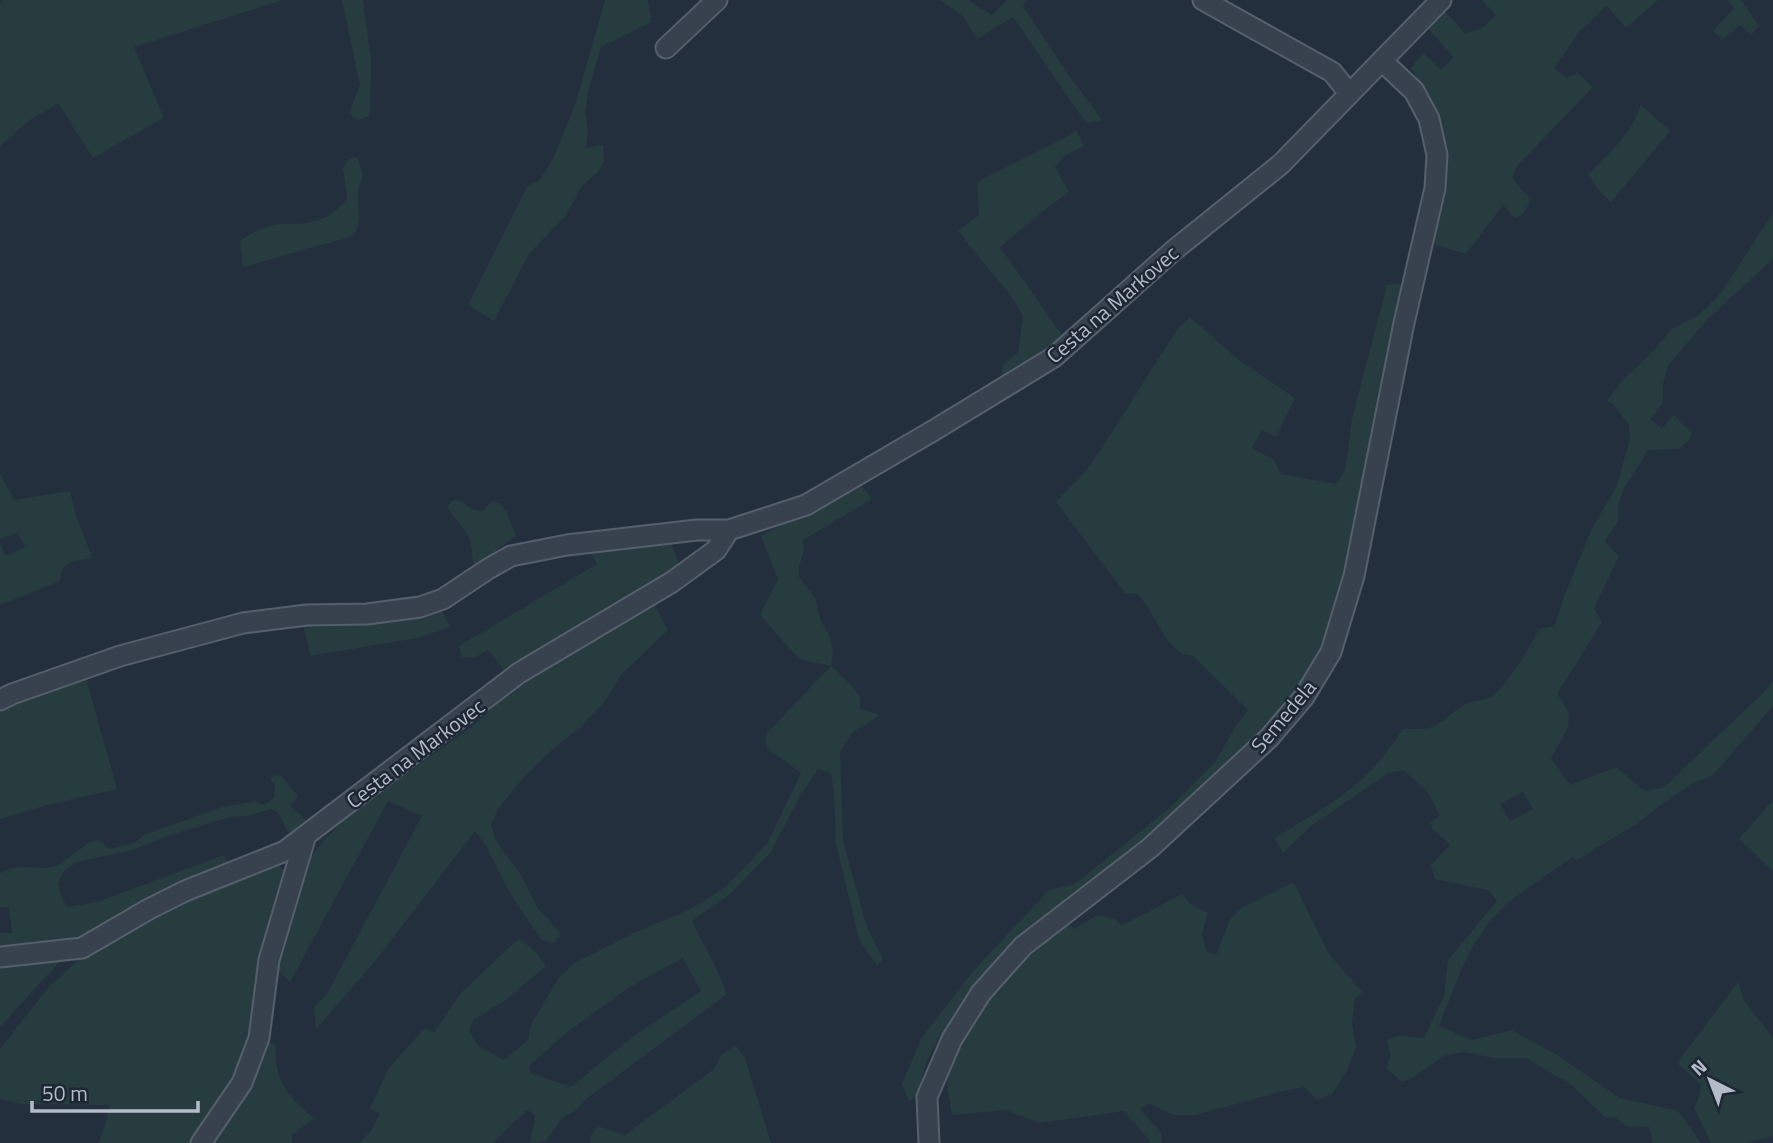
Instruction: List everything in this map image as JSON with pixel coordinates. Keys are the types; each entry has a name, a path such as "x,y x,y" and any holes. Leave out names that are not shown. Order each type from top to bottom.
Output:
{"street":[{"path":"666,48 717,0"},
{"path":"1203,0 1332,72 1349,93"},
{"name":"Cesta na Markovec","path":"0,700 120,656 243,624 307,615 367,614 420,607 443,599 511,556 567,545 697,530 729,530 806,505 1054,357 1173,251 1281,164 1441,0"},
{"name":"Semedela","path":"929,1143 927,1097 952,1039 981,993 1023,946 1150,848 1269,738 1304,697 1331,652 1354,576 1404,323 1435,188 1437,155 1429,119 1414,91 1382,61"},
{"name":"Cesta na Markovec","path":"0,957 82,948 185,891 285,851 519,673 672,582 716,550 729,530"},
{"path":"201,1143 242,1083 259,1038 269,960 306,835"}],"green space":[{"path":"4,0 283,0 134,47 164,118 93,158 58,103 30,120 0,146 0,4"},
{"path":"342,0 363,0 371,62 370,116 357,120 349,113 360,85"},
{"path":"605,0 648,0 651,22 601,47 585,111 588,132 586,148 603,145 604,161 598,172 582,186 565,216 529,254 494,321 468,305 528,185 538,182 551,163 576,102"},
{"path":"939,0 968,0 992,15 1007,0 1027,0 1023,6 1102,120 1086,123 1013,17 977,39 962,15"},
{"path":"1482,0 1658,0 1626,28 1607,6 1579,32 1554,68 1566,78 1578,73 1593,87 1517,166 1512,178 1531,200 1522,215 1515,218 1503,205 1466,254 1429,243 1434,118 1426,92 1411,68 1423,53 1441,70 1453,57 1428,28 1443,9 1465,33 1481,29 1496,15"},
{"path":"1727,0 1741,0 1759,26 1751,35 1740,25 1723,39 1713,31 1734,8"},
{"path":"1641,105 1670,131 1611,202 1588,175 1625,135"},
{"path":"1076,130 1084,146 1064,156 1055,167 1069,192 1000,247 1066,341 999,391 1003,364 1018,353 1023,316 1015,301 958,231 979,215 977,182"},
{"path":"349,158 358,158 363,177 358,191 358,225 353,236 243,267 240,241 248,235 278,224 317,221 342,205 347,199 343,168"},
{"path":"1773,213 1773,259 1709,318 1668,365 1663,384 1663,403 1650,419 1662,429 1674,415 1692,433 1679,449 1648,450 1624,489 1618,504 1618,521 1605,541 1619,556 1594,608 1602,622 1557,694 1569,712 1568,728 1551,758 1570,785 1616,767 1644,791 1663,788 1773,681 1773,706 1713,775 1690,785 1636,824 1577,860 1573,857 1505,906 1480,935 1466,960 1439,1026 1472,1040 1512,1030 1557,1055 1620,1098 1678,1111 1701,1143 1653,1143 1649,1127 1626,1126 1615,1117 1606,1118 1570,1084 1526,1058 1494,1058 1463,1052 1447,1055 1402,1082 1386,1068 1391,1054 1386,1041 1397,1036 1424,1038 1444,996 1448,960 1497,901 1488,890 1435,879 1431,865 1450,845 1433,829 1430,822 1440,816 1427,791 1403,770 1388,773 1311,826 1283,853 1275,838 1352,788 1367,775 1403,729 1429,728 1466,704 1493,695 1515,670 1539,629 1555,626 1592,528 1616,488 1630,439 1629,425 1613,404 1607,401 1623,380 1672,329 1699,315 1721,293","holes":["1523,792 1533,809 1510,821 1500,804"]},
{"path":"1406,284 1348,575 1319,663 1267,730 1250,742 1183,807 1110,867 963,1006 938,1039 925,1065 918,1095 909,1101 902,1084 922,1037 974,970 1049,890 1075,884 1172,806 1216,761 1248,710 1193,656 1180,653 1167,640 1138,594 1125,593 1056,502 1090,466 1177,330 1190,317 1240,361 1295,398 1276,437 1262,430 1252,448 1274,460 1281,474 1336,484 1345,470 1352,419 1387,285"},
{"path":"0,473 14,500 70,491 92,558 72,561 62,569 60,581 0,605 0,544 6,556 26,546 17,533 0,539"},
{"path":"859,483 872,499 803,540 799,577 815,598 833,650 831,666 799,659 760,615 778,579 761,536"},
{"path":"453,500 460,500 471,509 482,511 491,502 500,503 516,536 476,570 468,536 447,507"},
{"path":"669,539 681,568 510,678 488,650 474,658 462,657 459,646 597,564 589,549"},
{"path":"652,601 668,630 621,675 604,702 582,726 549,752 525,776 498,809 491,825 496,841 521,875 538,909 561,934 554,943 542,940 512,896 485,844 475,831 372,965 316,1029 314,1008 328,992 422,816 388,801 290,982 278,971 281,948 310,857 363,801 474,725 541,672"},
{"path":"440,609 451,627 417,638 310,656 303,623"},
{"path":"831,666 860,696 860,709 880,715 853,732 840,751 843,841 865,922 883,959 877,965 859,940 836,843 831,774 818,769 800,796 771,852 730,894 692,921 727,994 586,1099 575,1111 563,1117 546,1141 531,1143 535,1115 527,1110 493,1143 359,1143 370,1132 380,1114 370,1108 389,1068 425,1028 434,1032 461,993 518,939 532,948 546,966 506,1000 474,1019 469,1031 479,1046 504,1060 528,1040 531,1024 560,976 575,963 631,934 687,911 723,889 767,844 801,773 766,747 766,734","holes":["683,958 701,991 630,1039 571,1087 530,1073 529,1066 566,1033 628,988"]},
{"path":"85,675 117,789 0,819 0,708"},
{"path":"274,775 282,776 299,796 290,806 303,817 311,829 291,837 278,813 272,809 247,816 230,817 132,850 77,862 65,870 58,883 67,907 97,902 224,855 228,867 76,944 0,952 0,933 12,933 9,907 0,908 0,873 14,868 57,866 90,842 99,840 109,849 134,843 146,834 219,808 255,801 264,805 274,798 275,786 270,779"},
{"path":"1773,800 1773,871 1739,839"},
{"path":"275,860 287,874 249,1041 236,1077 194,1143 98,1143 110,1105 22,1104 0,1099 0,1049 47,989 77,961 152,917"},
{"path":"1292,883 1329,954 1363,993 1355,998 1352,1023 1356,1047 1347,1070 1332,1094 1317,1100 1304,1087 1196,1115 1174,1115 1149,1104 1140,1109 1161,1133 1162,1143 1150,1143 1124,1111 1039,1123 1006,1110 952,1115 947,1084 949,1063 968,1022 1029,949 1069,923 1074,929 1098,915 1115,919 1121,926 1182,894 1190,904 1208,913 1202,934 1206,951 1216,955 1230,920 1241,908"},
{"path":"63,958 0,1027 0,964"},
{"path":"1738,982 1745,1002 1773,1038 1773,1136 1746,1143 1711,1143 1694,1108 1701,1085 1677,1063"},
{"path":"266,1040 276,1046 277,1069 284,1087 314,1118 292,1135 293,1143 211,1143"},
{"path":"736,1046 745,1058 771,1143 591,1143 590,1137 597,1126 625,1135 714,1069 721,1055"}]}
